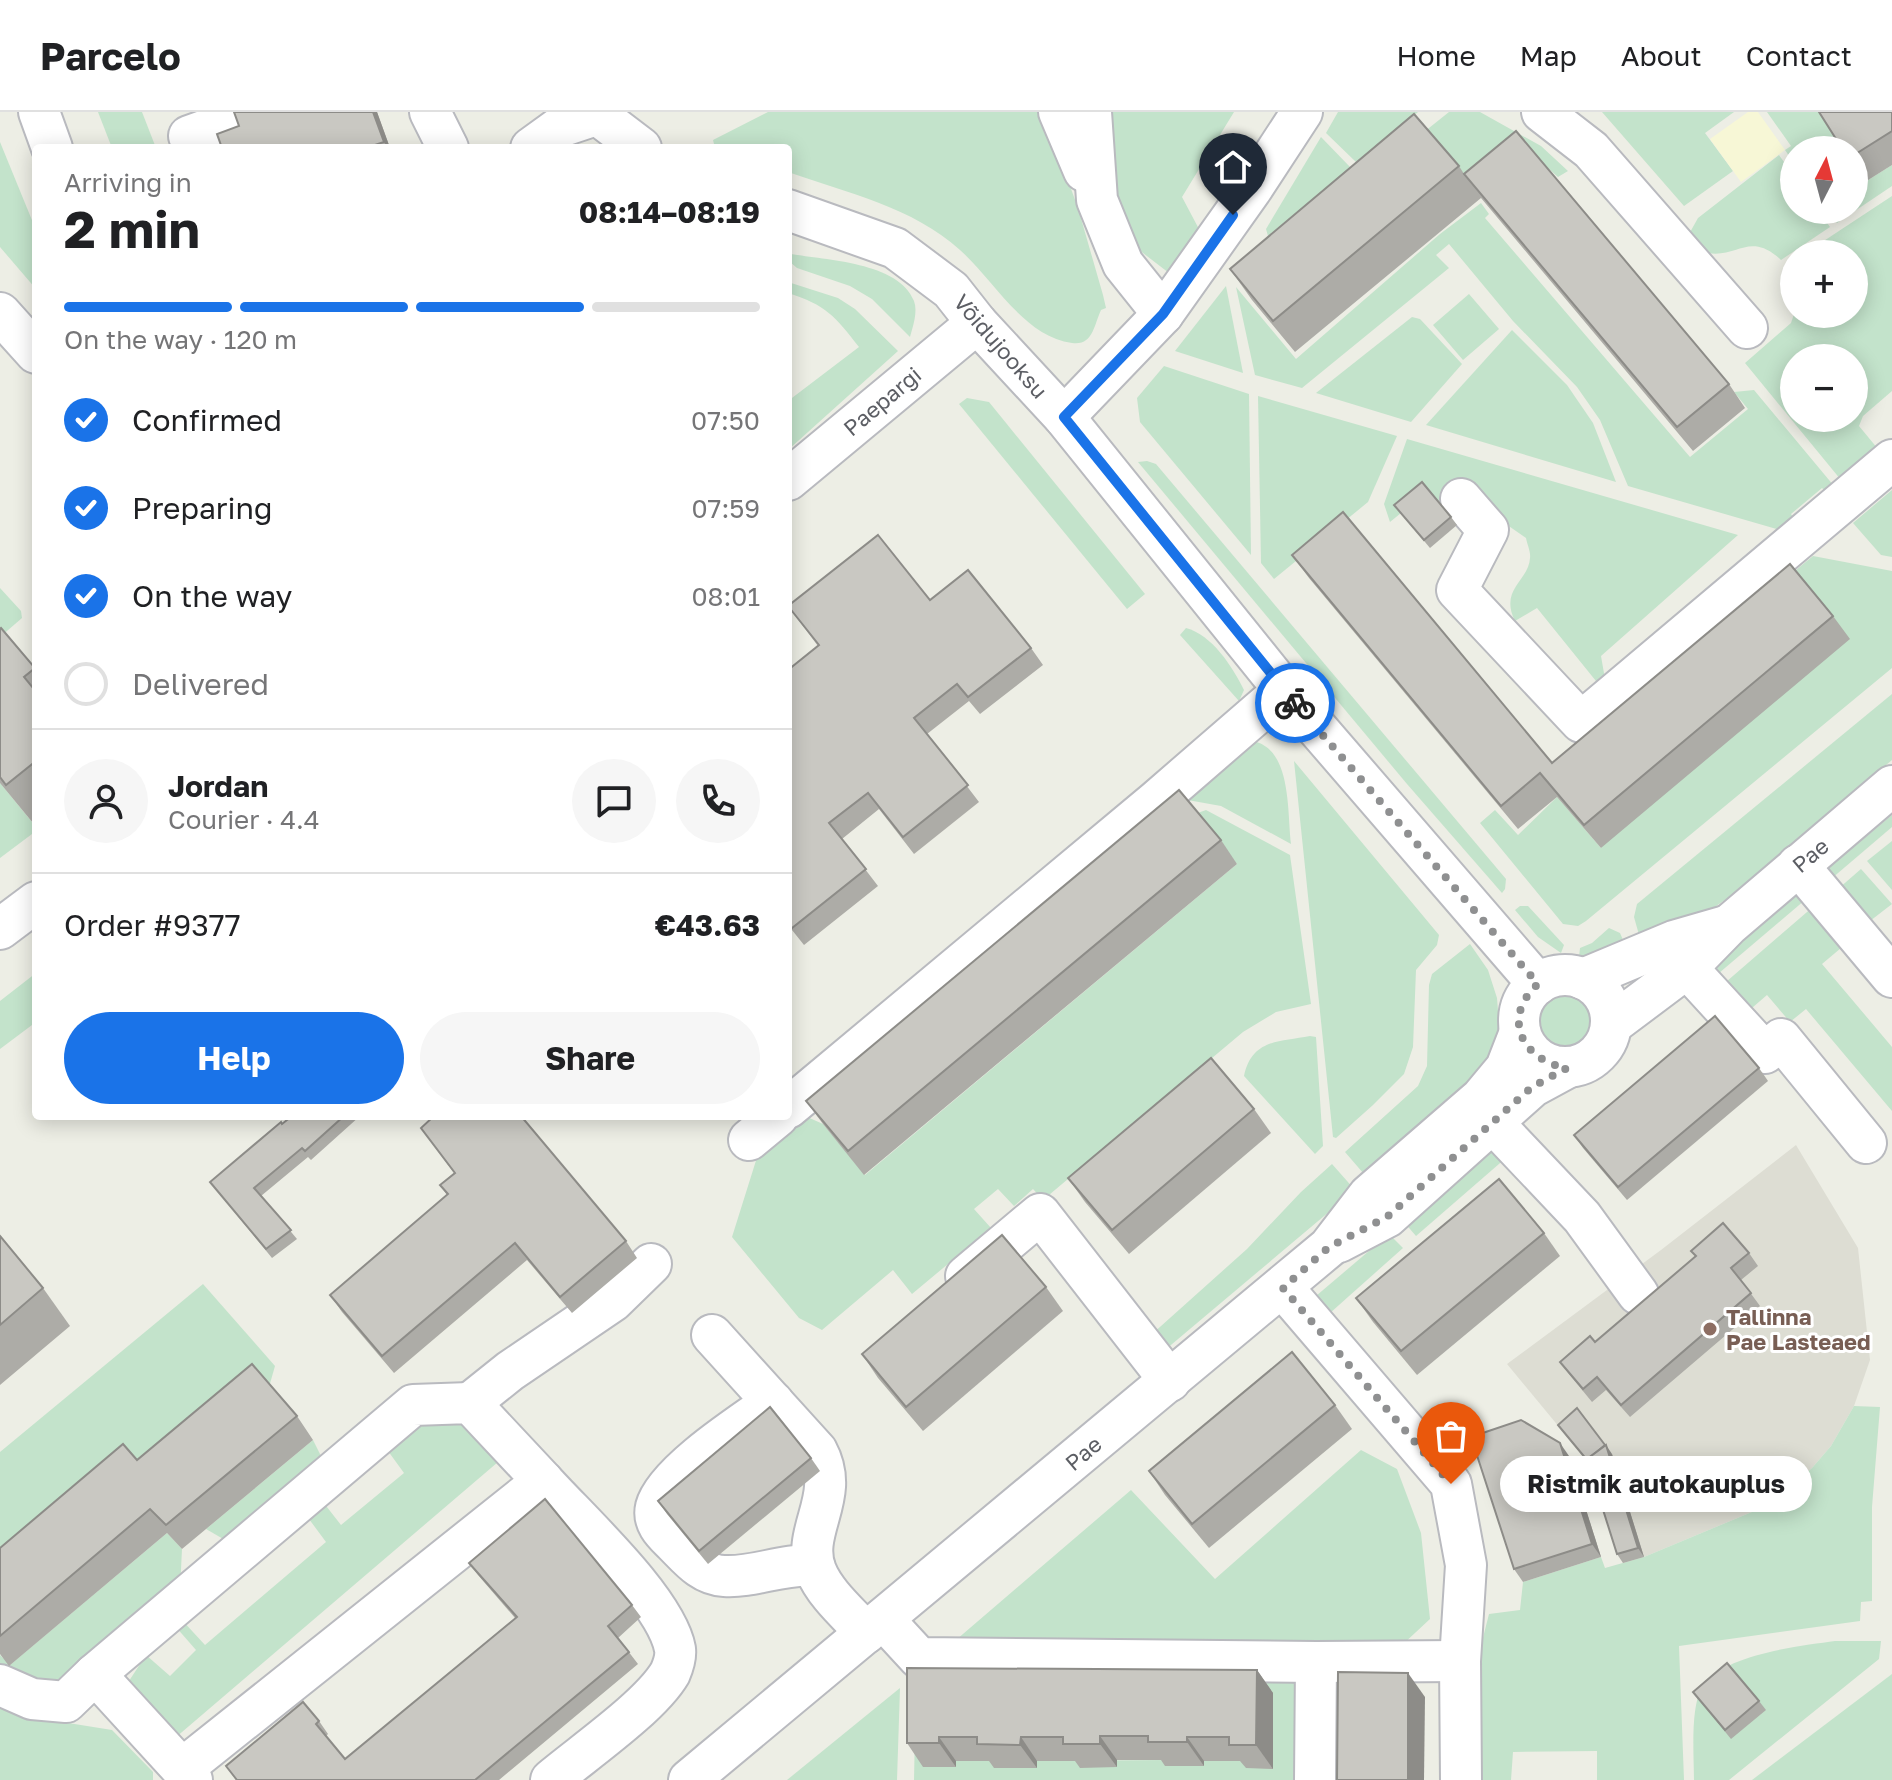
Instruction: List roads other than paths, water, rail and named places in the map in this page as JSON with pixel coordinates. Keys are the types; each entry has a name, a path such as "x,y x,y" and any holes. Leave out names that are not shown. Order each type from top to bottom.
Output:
{"street":[{"path":"39,112 51,144"},
{"path":"430,112 446,144"},
{"path":"1059,112 1123,264 1163,314"},
{"path":"1091,112 1097,200"},
{"path":"1064,417 1163,314 1302,112"},
{"path":"1542,112 1591,150 1747,328"},
{"path":"187,132 240,118"},
{"path":"537,144 560,127 593,125 633,144"},
{"name":"Võidujooksu","path":"792,211 895,248 951,290 977,323 1064,417 1284,690 1538,984"},
{"path":"0,313 32,349"},
{"name":"Paepargi","path":"792,477 977,323"},
{"path":"1461,499 1488,530 1457,590 1581,722 1892,460"},
{"path":"792,1105 1284,690"},
{"name":"Pae","path":"1611,1025 1687,968 1729,925 1892,786"},
{"path":"1798,865 1892,977"},
{"path":"0,929 32,905"},
{"name":"Pae","path":"1583,979 1674,941 1729,925"},
{"path":"1687,968 1765,1053 1781,1039 1866,1143"},
{"path":"1560,975 1583,979 1605,997 1611,1015 1605,1046 1598,1055 1578,1066 1552,1066 1537,1058 1526,1046 1520,1032 1522,1006 1538,984 1560,975"},
{"name":"Pae","path":"1484,1114 1520,1032"},
{"name":"Pae","path":"689,1780 1329,1247 1387,1217 1484,1114 1567,1068"},
{"path":"1484,1114 1582,1217 1638,1294"},
{"path":"943,1296 1040,1214 1170,1381"},
{"path":"0,1685 32,1699 66,1702 95,1674 413,1405 470,1403 510,1371 613,1301 651,1264"},
{"path":"1283,1288 1451,1484 1466,1565 1460,1661 1461,1780"},
{"path":"712,1335 817,1451 825,1466 825,1493 813,1541 814,1566 820,1579 874,1626 919,1658 1460,1661"},
{"path":"773,1402 714,1445 668,1485 655,1508 656,1519 661,1530 697,1567 710,1574 724,1576 790,1566 814,1566"},
{"path":"470,1403 650,1597 670,1632 676,1653 670,1672 647,1700 551,1780"},
{"path":"95,1674 187,1774 543,1481"},
{"path":"1315,1780 1316,1662"}],"place":[{"name":"Tallinna Pae Lasteaed","path":"1710,1329"},
{"name":"Ristmik autokauplus","path":"1451,1484"}]}
